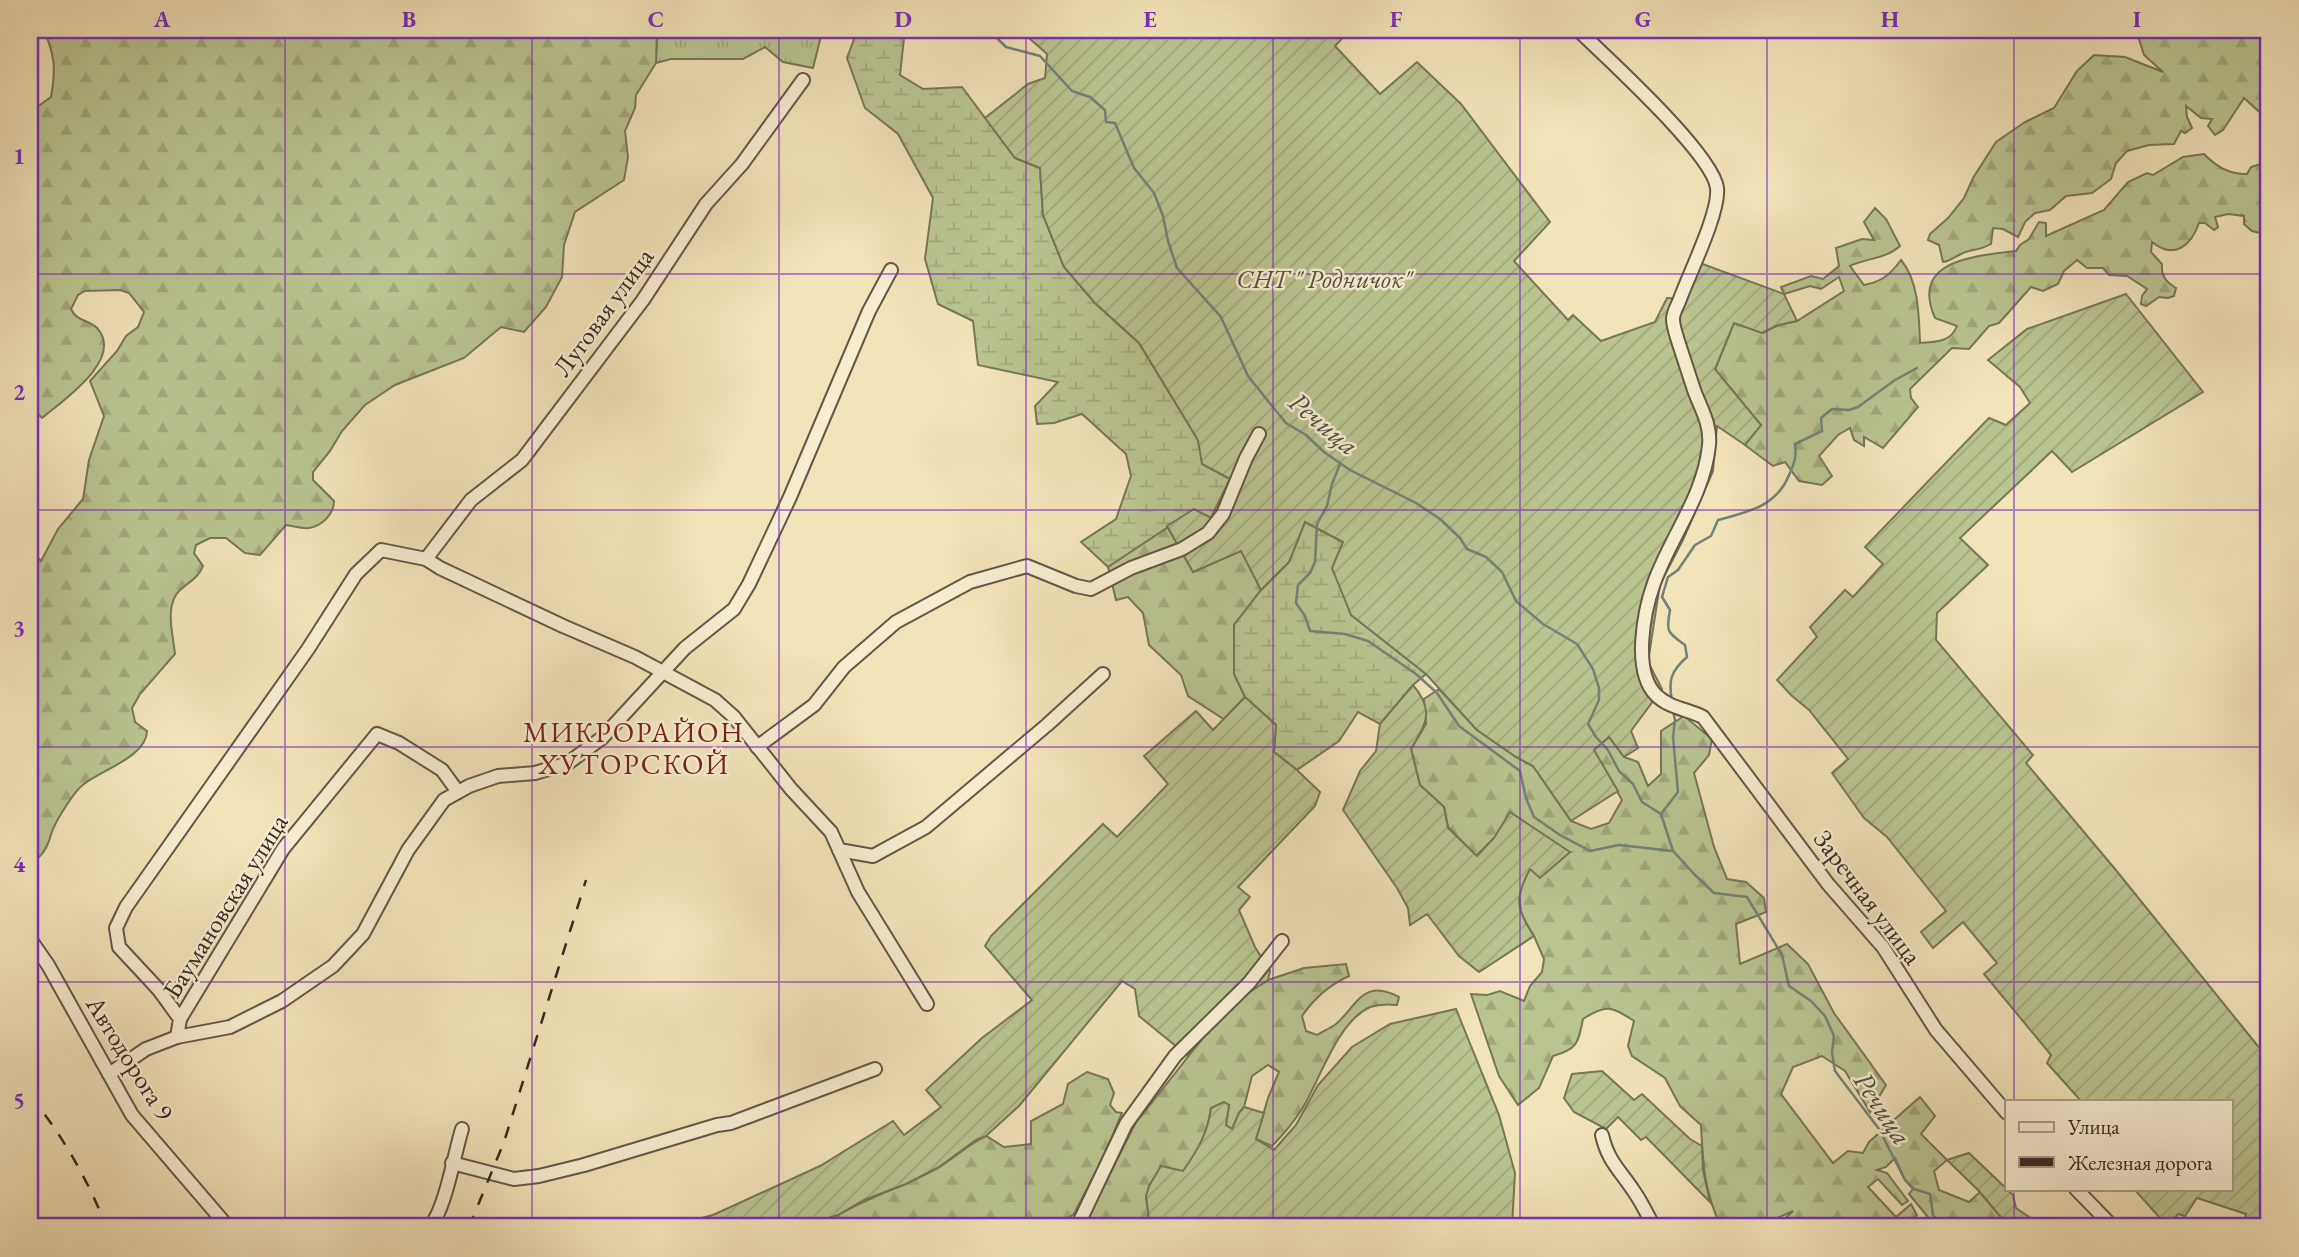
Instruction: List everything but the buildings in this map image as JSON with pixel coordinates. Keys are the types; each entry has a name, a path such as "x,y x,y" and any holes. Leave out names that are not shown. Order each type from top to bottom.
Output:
{"street":[{"name":"Заречная улица","path":"1578,30 1669,119 1704,162 1717,189 1714,211 1673,318 1695,391 1708,422 1709,443 1705,471 1693,503 1654,583 1642,655 1644,677 1654,693 1670,706 1703,717 1828,884 1883,947 1936,1030 2005,1111"},
{"name":"Луговая улица","path":"426,559 471,500 522,460 643,300 706,204 742,164 803,80"},
{"path":"109,1074 146,1049 177,1037 230,1027 282,1001 333,966 363,934 408,850 444,800 469,786 498,776 535,773 568,763 601,738 685,648 734,610 749,584 816,440 869,311 891,270"},
{"path":"757,747 814,705 844,667 896,622 970,582 1027,566 1076,586 1091,589 1131,568 1182,549 1208,533 1223,514 1245,458 1259,433"},
{"path":"177,1037 180,1019 159,990 119,947 116,928 126,907 308,649 356,574 381,550 426,559 563,626 635,657 715,700 734,717 790,789 831,832 858,892 927,1004"},
{"path":"839,850 873,856 926,827 1103,674"},
{"name":"Баумановская улица","path":"180,1019 283,849 377,734 399,743 442,770 458,792"},
{"name":"Автодорога 9","path":"30,939 48,965 132,1115 228,1227"},
{"path":"1077,1227 1126,1124 1175,1056 1249,983 1282,941"},
{"path":"452,1163 514,1179 539,1176 731,1123 875,1069"},
{"path":"430,1227 435,1220 461,1129"},
{"path":"1602,1135 1605,1150 1615,1168 1635,1193 1654,1227"},
{"path":"2077,1190 2113,1227"}],"green space":[{"path":"44,30 657,30 656,63 636,95 635,108 625,131 628,157 624,180 575,212 564,245 562,277 546,307 524,332 501,327 464,358 395,385 365,405 342,431 313,472 313,480 334,501 330,515 323,522 309,528 286,525 260,555 245,553 226,538 210,538 196,545 194,553 203,566 175,596 172,604 175,654 140,694 132,708 135,722 147,731 145,740 132,755 80,787 62,812 39,857 30,854 30,612 33,601 30,597 30,550 41,561 58,529 83,499 89,460 104,416 90,381 117,351 126,336 138,327 144,312 129,293 120,290 85,291 78,295 71,309 76,316 97,328 103,340 103,353 88,378 42,418 30,406 30,112 51,97 54,78 52,55"},
{"path":"657,30 822,32 813,68 783,62 765,47 743,59 671,59 656,63"},
{"name":"СНТ \" Родничок\"","path":"1020,30 1350,30 1335,46 1380,94 1417,62 1461,104 1550,222 1514,261 1568,320 1573,315 1601,341 1655,322 1667,298 1686,299 1700,263 1784,294 1797,321 1778,325 1762,333 1734,323 1715,369 1761,425 1745,445 1717,426 1713,471 1683,540 1660,584 1648,662 1662,689 1631,731 1638,748 1624,757 1609,737 1594,750 1618,791 1571,821 1533,766 1477,730 1426,674 1351,615 1332,568 1343,542 1305,522 1289,562 1261,590 1241,551 1193,572 1167,526 1194,509 1211,518 1230,479 1202,464 1198,440 1139,343 1095,303 1064,267 1043,215 1040,168 1015,158 985,118 1028,84 1045,78 1047,54"},
{"path":"2164,30 2269,30 2269,119 2244,98 2223,130 2215,135 2208,126 2212,119 2201,118 2186,106 2192,128 2185,133 2181,131 2174,144 2149,145 2127,151 2116,163 2111,179 2092,193 2066,196 2050,210 2035,213 2025,222 2018,237 2003,229 1993,228 1991,244 1943,262 1939,245 1928,240 1930,234 1948,218 1964,198 1973,178 1996,142 2025,122 2054,108 2077,71 2094,55 2125,57 2163,72 2144,55 2138,36 2154,36"},
{"path":"856,34 904,38 900,75 923,89 962,87 1015,158 1040,168 1043,215 1064,267 1095,303 1139,343 1198,440 1203,464 1230,479 1211,518 1194,510 1108,567 1081,542 1116,519 1131,476 1126,454 1082,414 1054,423 1037,424 1035,406 1058,382 978,365 973,321 938,304 925,259 933,198 898,134 865,108 847,58"},
{"path":"2204,154 2218,166 2234,173 2247,174 2251,167 2264,163 2269,168 2269,235 2252,231 2244,224 2244,216 2228,214 2215,217 2218,227 2214,230 2205,223 2199,223 2191,238 2181,248 2168,250 2152,242 2151,252 2162,264 2165,278 2176,288 2174,296 2159,297 2146,306 2141,304 2147,289 2127,276 2109,275 2103,268 2087,268 2077,260 2064,271 2058,284 2043,291 2031,287 1999,323 1989,326 1969,349 1952,348 1910,389 1911,398 1918,407 1883,448 1864,437 1864,446 1854,440 1850,428 1838,435 1819,456 1832,476 1822,485 1799,481 1785,462 1773,466 1745,445 1761,425 1715,370 1734,323 1763,333 1778,325 1797,321 1844,291 1839,277 1821,289 1810,286 1784,294 1781,287 1811,276 1823,279 1839,266 1836,248 1862,239 1874,240 1864,222 1875,208 1886,219 1900,246 1889,253 1850,266 1864,285 1885,277 1901,260 1915,289 1920,343 1937,341 1951,335 1957,326 1935,318 1929,298 1931,283 1939,272 1966,259 2016,251 2029,239 2039,222 2046,223 2046,236 2104,210 2128,182 2147,173 2153,175 2183,157"},
{"path":"2126,294 2203,392 2072,472 2052,451 1960,538 1988,565 1937,613 1936,640 2033,755 2026,763 2257,1045 2269,1056 2269,1227 2242,1227 2246,1214 2197,1198 2185,1216 2178,1214 2168,1227 2135,1190 2232,1190 2232,1100 2080,1100 2047,1063 2051,1055 1984,974 1997,963 1963,922 1933,948 1921,932 1946,911 1887,837 1864,818 1832,773 1848,759 1809,710 1777,680 1817,637 1810,627 1845,590 1853,597 1883,564 1865,547 1989,418 2006,425 2030,403 2020,387 1988,360 2027,329"},
{"path":"1305,522 1343,542 1351,615 1426,674 1413,685 1380,724 1358,712 1339,741 1297,770 1274,752 1276,725 1245,697 1234,674 1234,625 1261,590 1289,562"},
{"path":"1167,526 1193,572 1242,550 1261,590 1234,625 1234,674 1245,697 1225,720 1188,696 1181,675 1149,645 1143,613 1128,597 1116,600 1108,567"},
{"path":"1413,685 1424,702 1426,717 1411,749 1420,785 1444,807 1448,828 1477,856 1494,838 1510,812 1570,852 1540,878 1530,869 1521,888 1519,903 1534,936 1479,972 1459,956 1427,914 1410,925 1408,908 1397,888 1343,810 1360,771 1376,751 1380,724"},
{"path":"1439,689 1477,730 1533,766 1571,821 1591,829 1609,823 1622,800 1593,750 1609,737 1624,757 1638,762 1648,786 1661,774 1661,731 1684,716 1712,739 1709,755 1694,773 1714,847 1727,879 1746,882 1764,898 1766,912 1736,924 1740,964 1787,944 1808,964 1834,1013 1886,1085 1870,1112 1845,1071 1822,1056 1793,1067 1781,1094 1833,1163 1848,1151 1863,1153 1869,1142 1920,1097 1935,1116 1921,1134 1947,1160 1934,1171 1939,1190 1969,1202 1980,1192 2009,1227 1936,1227 1909,1194 1913,1189 1905,1180 1895,1158 1886,1167 1877,1170 1887,1173 1908,1201 1902,1205 1878,1179 1868,1187 1896,1217 1911,1204 1917,1215 1905,1227 1778,1227 1793,1211 1750,1227 1721,1227 1705,1178 1701,1125 1680,1106 1665,1078 1632,1056 1628,1046 1634,1021 1614,1010 1603,1009 1583,1019 1576,1044 1568,1051 1553,1056 1539,1088 1518,1105 1499,1076 1471,994 1487,995 1500,991 1524,1001 1530,986 1542,972 1544,959 1521,915 1519,889 1530,868 1570,852 1494,838 1476,856 1448,827 1444,807 1420,785 1411,749 1426,724 1424,699"},
{"path":"1245,697 1276,725 1274,752 1320,792 1315,806 1238,887 1250,897 1239,910 1255,947 1270,971 1268,980 1241,998 1188,1056 1139,1016 1135,989 1122,981 1019,1106 986,1136 976,1140 939,1167 906,1184 864,1200 838,1215 799,1227 667,1227 713,1215 820,1166 893,1121 904,1135 941,1107 926,1090 982,1038 1032,1000 985,946 991,936 1103,824 1117,837 1168,784 1144,756 1196,711 1213,730"},
{"path":"1346,964 1349,976 1323,992 1302,1016 1306,1031 1317,1035 1332,1027 1369,992 1387,992 1399,997 1397,1005 1370,1007 1358,1014 1348,1025 1330,1053 1302,1109 1272,1146 1256,1139 1279,1072 1268,1065 1252,1076 1244,1107 1232,1129 1226,1125 1229,1105 1211,1108 1204,1134 1192,1161 1180,1174 1146,1196 1150,1227 1083,1227 1135,1124 1210,1029 1241,997 1268,980 1304,968"},
{"path":"1456,1009 1499,1115 1515,1173 1512,1227 1150,1227 1146,1196 1149,1186 1161,1166 1183,1171 1201,1141 1211,1108 1224,1102 1229,1105 1226,1125 1232,1129 1244,1107 1264,1113 1256,1139 1274,1150 1296,1125 1318,1085 1352,1047 1390,1024"},
{"path":"1602,1071 1634,1100 1642,1094 1690,1139 1702,1146 1703,1170 1710,1202 1646,1137 1641,1140 1618,1117 1606,1129 1574,1112 1564,1098 1572,1074"},
{"path":"1087,1072 1108,1079 1114,1093 1110,1105 1116,1112 1122,1113 1104,1156 1074,1214 1058,1224 1058,1227 838,1227 838,1215 936,1169 986,1136 1004,1147 1031,1144 1031,1121 1063,1104 1068,1084"},
{"path":"1969,1153 2013,1195 2016,1208 2044,1227 2009,1227 1980,1192 1947,1160"}],"waterway":[{"name":"Речица","path":"989,30 1006,47 1040,56 1072,91 1090,97 1105,110 1106,122 1115,123 1134,168 1154,193 1177,268 1221,317 1248,376 1286,423 1306,435 1350,470 1416,503 1440,519 1460,538 1467,549 1486,557 1502,572 1516,601 1543,624 1577,644 1593,669 1599,688 1599,700 1588,724 1596,737 1608,750 1619,771 1633,784 1642,802 1661,814 1673,851 1695,875 1714,893 1747,897 1782,955 1789,986 1811,1001 1825,1016 1834,1036 1832,1053 1835,1071 1879,1129 1905,1180 1914,1189 1930,1194 1933,1215 1944,1227"},
{"name":"Речица","path":"1672,701 1672,676 1687,657 1685,645 1671,634 1668,627 1670,610 1662,597 1668,577 1678,570 1695,545 1711,536 1718,520 1760,506 1777,494 1784,486 1794,464 1795,444 1822,431 1821,418 1832,409 1849,410 1858,407 1895,380 1917,368"},
{"path":"1340,464 1327,506 1317,524 1315,562 1310,573 1298,585 1296,603 1305,616 1310,631 1345,634 1368,641 1416,674 1437,693 1459,726 1520,771 1526,798 1534,817 1560,835 1590,851 1619,845 1673,851"},
{"name":"Речица","path":"1661,814 1678,792 1673,711"}],"railway":[{"path":"469,1227 504,1142 586,880"},
{"path":"30,1096 73,1158 106,1227"}],"district":[{"name":"МИКРОРАЙОН ХУТОРСКОЙ","path":"634,748"}]}
